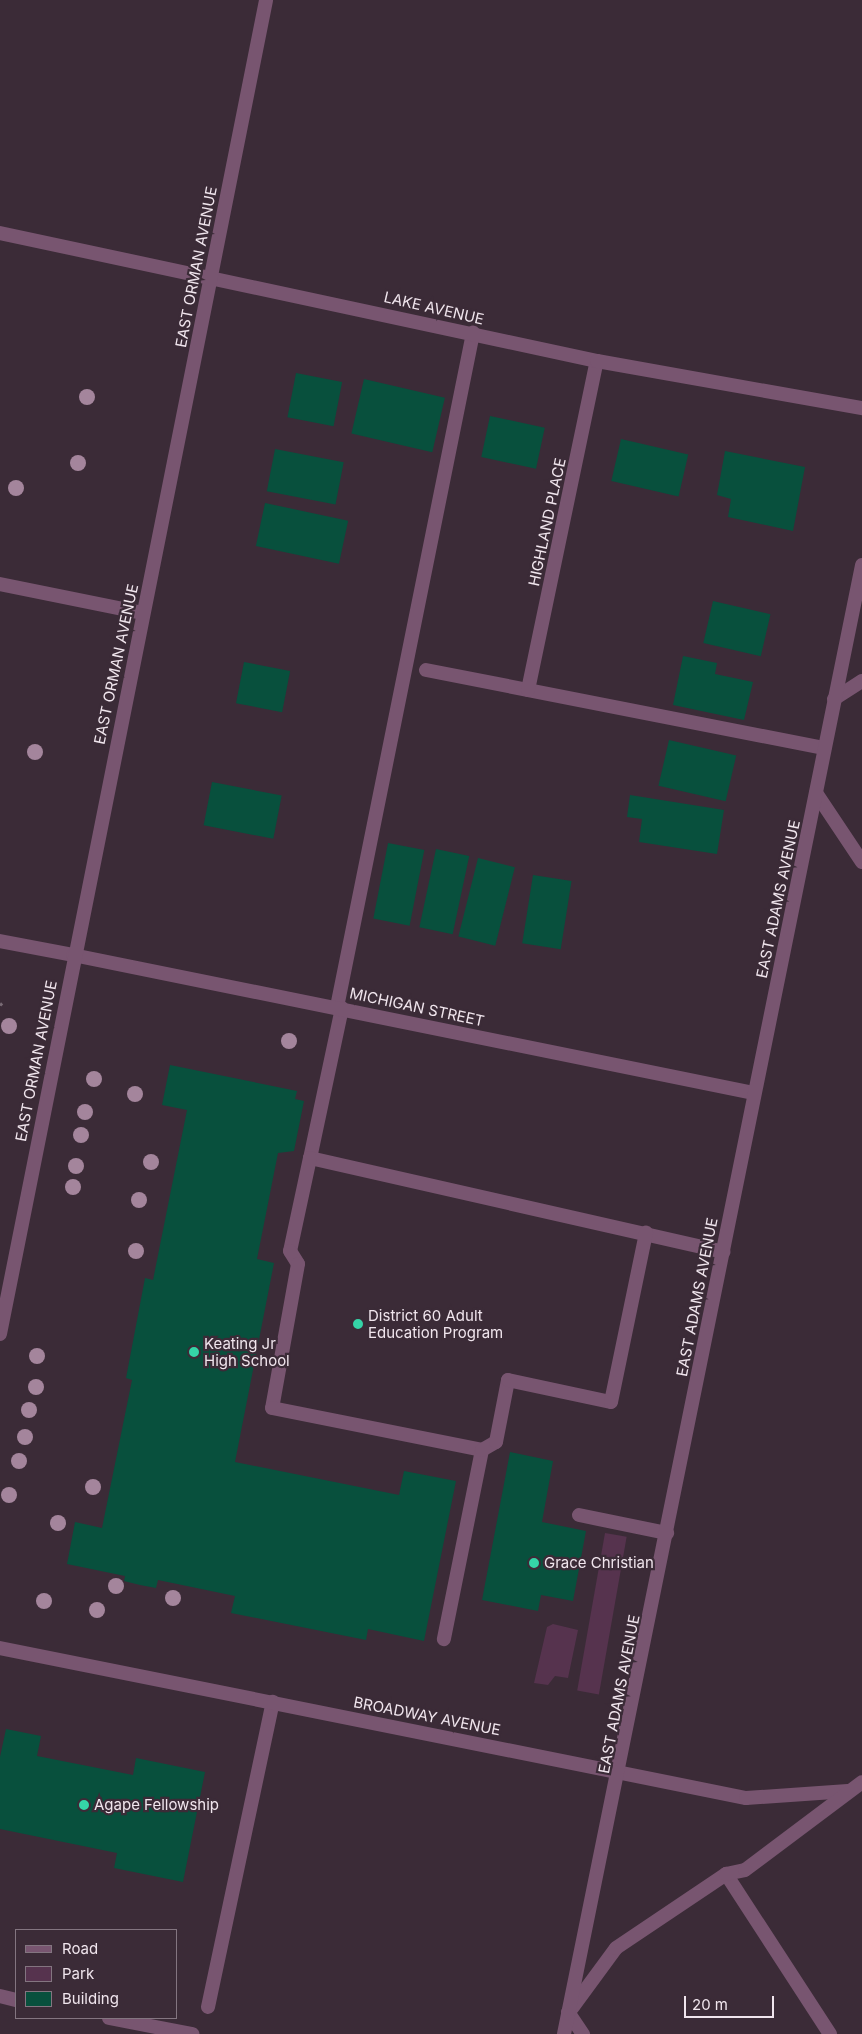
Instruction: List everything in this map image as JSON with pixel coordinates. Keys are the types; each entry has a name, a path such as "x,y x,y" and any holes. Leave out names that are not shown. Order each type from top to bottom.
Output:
{"street":[{"name":"EAST ORMAN AVENUE","path":"0,1334 73,955 266,0"},
{"name":"LAKE AVENUE","path":"0,232 211,275 597,361 862,408"},
{"path":"473,333 340,1008 290,1251 298,1264 272,1408 482,1450 496,1442 508,1380 611,1402 646,1234"},
{"name":"HIGHLAND PLACE","path":"528,690 597,361"},
{"name":"EAST ADAMS AVENUE","path":"564,2034 620,1771 754,1093 862,565"},
{"path":"0,584 142,613"},
{"path":"426,670 824,748"},
{"path":"834,700 862,681"},
{"path":"816,793 862,862"},
{"name":"MICHIGAN STREET","path":"0,941 340,1008 754,1093"},
{"path":"310,1158 723,1252"},
{"path":"444,1639 482,1450"},
{"path":"578,1515 668,1533"},
{"name":"BROADWAY AVENUE","path":"0,1648 620,1771 746,1798 848,1791"},
{"path":"208,2007 273,1702"},
{"path":"582,2034 568,2012 616,1948 726,1874 745,1870 862,1782"},
{"path":"726,1874 830,2034"},
{"path":"0,1996 15,2000"},
{"path":"114,2019 192,2034"}],"green space":[{"path":"605,1533 627,1537 599,1694 577,1691"},
{"path":"553,1624 578,1630 568,1678 555,1676 548,1685 534,1683 547,1627"}],"building":[{"path":"296,373 342,382 334,426 287,417"},
{"path":"364,379 445,398 432,452 351,434"},
{"path":"490,416 545,428 536,469 481,457"},
{"path":"621,439 688,455 679,496 611,481"},
{"path":"275,449 344,462 336,505 267,491"},
{"path":"725,451 805,467 793,531 728,517 731,499 717,495"},
{"path":"265,503 348,521 339,564 256,546"},
{"path":"713,601 770,614 761,656 703,643"},
{"path":"683,656 717,663 715,674 753,682 744,720 673,705"},
{"path":"244,662 290,671 282,712 236,703"},
{"path":"669,740 736,756 726,801 658,786"},
{"path":"212,782 282,796 273,839 204,825"},
{"path":"630,795 724,810 717,854 639,842 642,819 627,817"},
{"path":"388,843 424,850 410,926 373,919"},
{"path":"436,849 469,856 453,934 419,927"},
{"path":"478,858 515,867 495,946 458,937"},
{"path":"533,875 572,881 561,949 522,943"},
{"name":"Keating Jr High School","path":"170,1065 297,1091 295,1099 304,1101 294,1151 278,1153 257,1259 274,1263 235,1462 399,1495 404,1471 456,1481 424,1641 368,1629 366,1640 231,1613 235,1596 158,1580 156,1588 140,1585 124,1581 125,1576 67,1564 75,1522 102,1528 132,1380 126,1378 145,1278 153,1280 187,1110 162,1105"},
{"name":"Grace Christian","path":"510,1452 553,1461 542,1522 586,1531 573,1601 541,1595 538,1611 482,1600"},
{"path":"6,1729 41,1736 37,1756 133,1775 136,1758 205,1772 183,1882 114,1868 117,1853 0,1829 0,1757"}],"place":[{"name":"District 60 Adult Education Program","path":"358,1324"},
{"name":"Keating Jr High School","path":"194,1352"},
{"name":"Grace Christian","path":"534,1563"},
{"name":"Agape Fellowship","path":"84,1805"}]}
